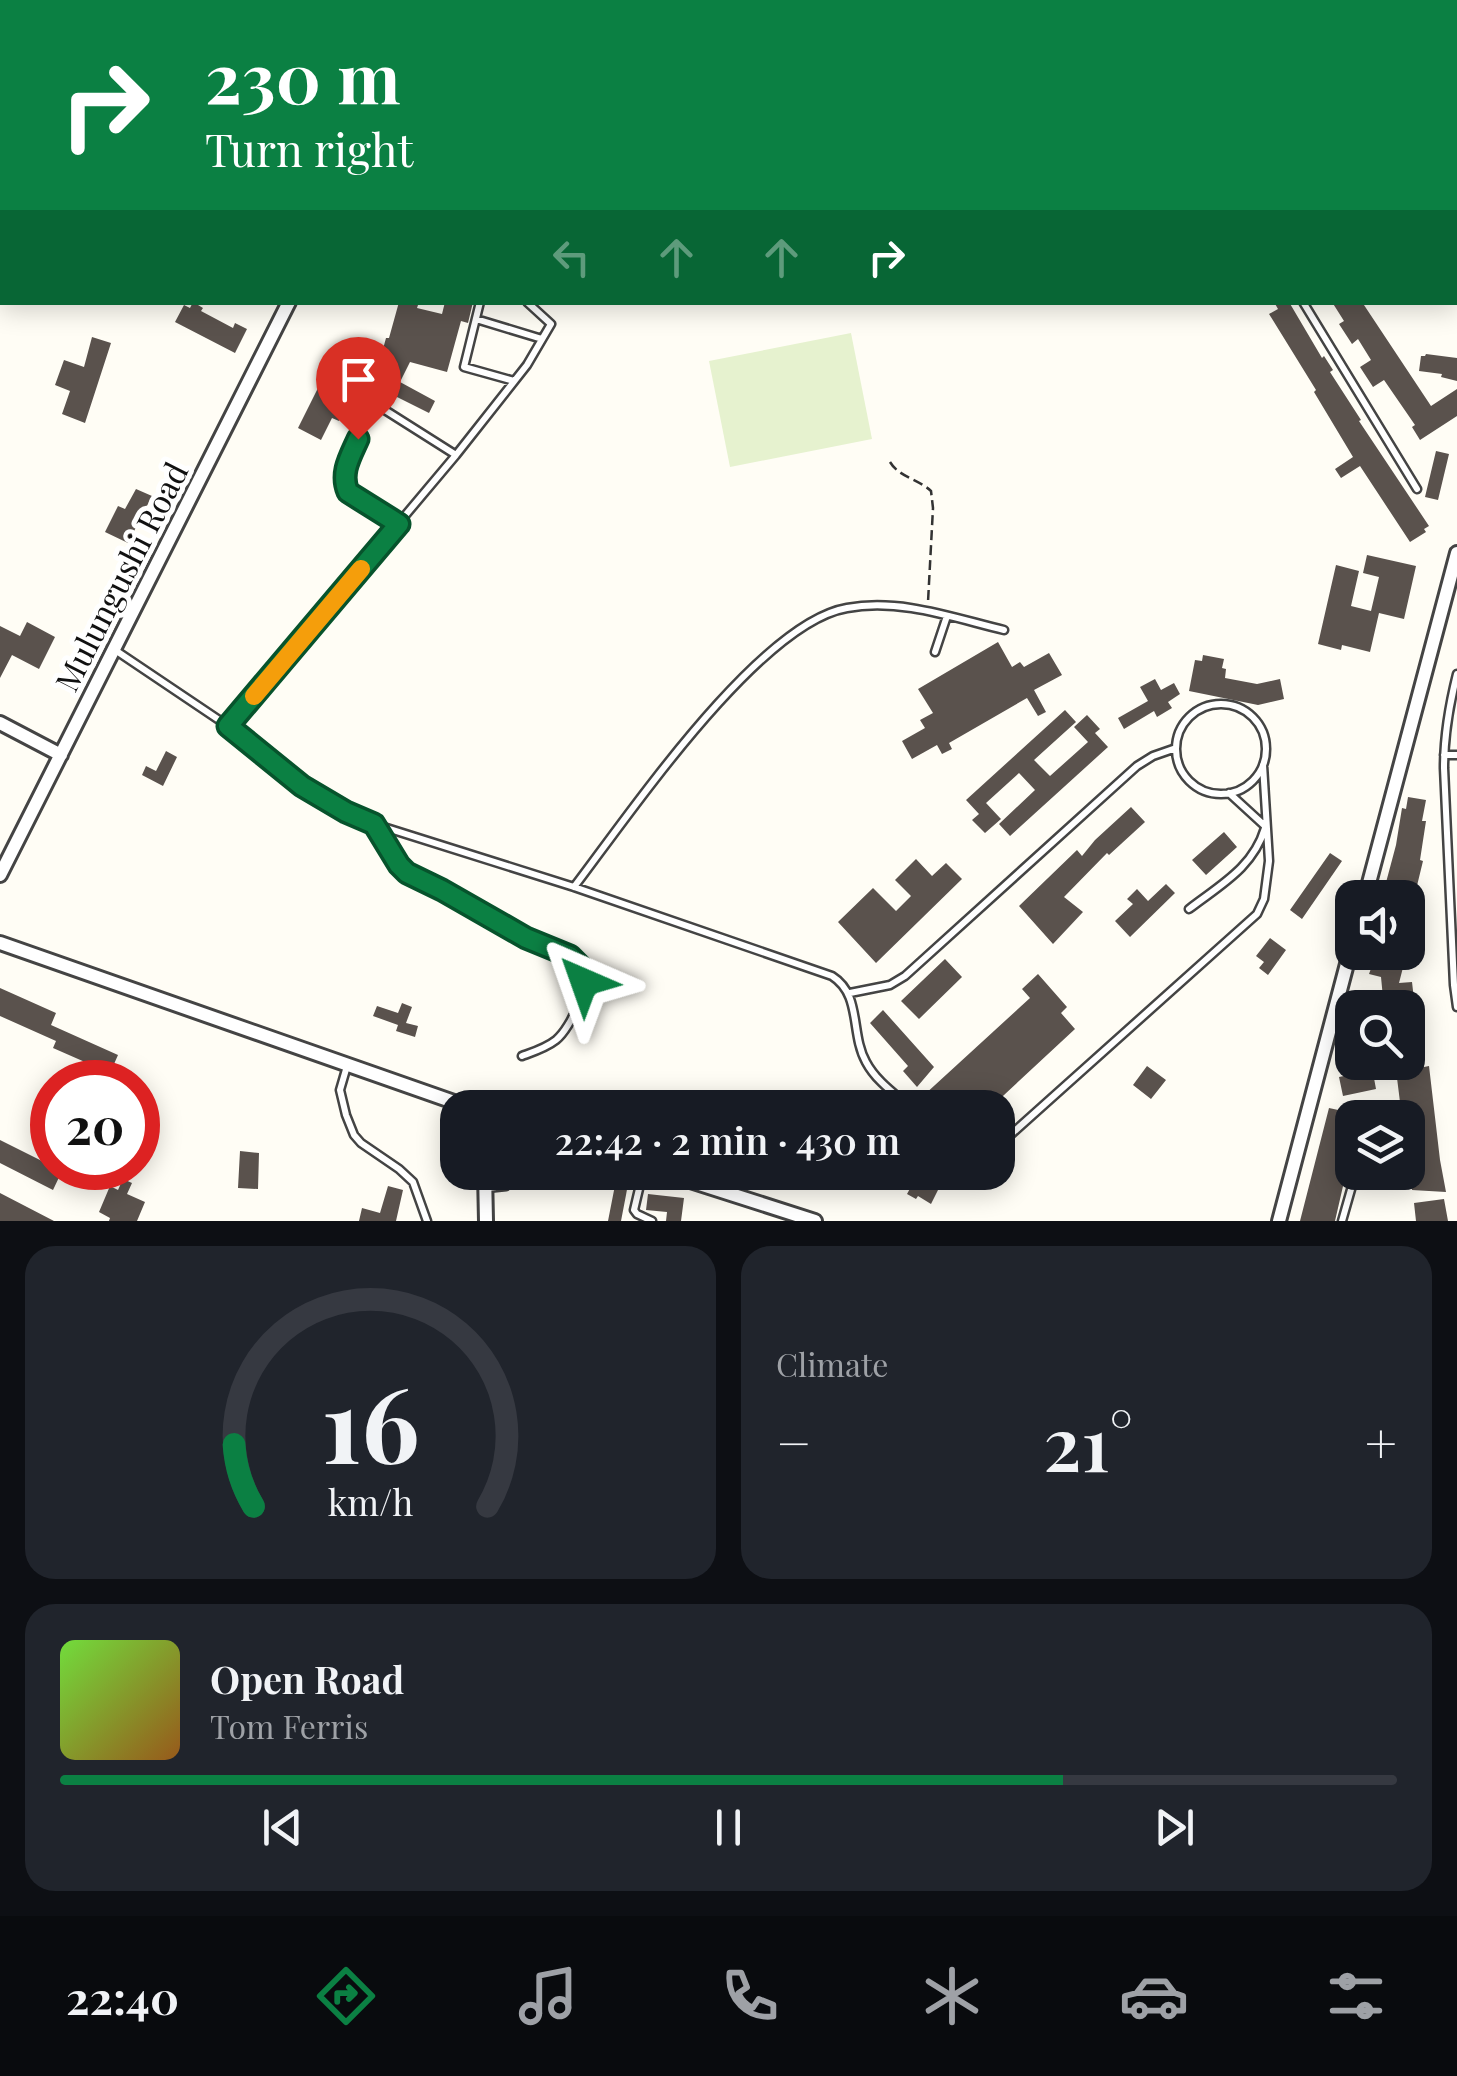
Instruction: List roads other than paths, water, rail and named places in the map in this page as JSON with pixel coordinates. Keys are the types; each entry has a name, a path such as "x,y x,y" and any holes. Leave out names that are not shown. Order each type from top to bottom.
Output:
{"street":[{"name":"Mulungushi Road","path":"0,875 288,305"},
{"path":"1370,880 1457,553"},
{"path":"0,723 61,755"},
{"path":"0,943 440,1097"},
{"path":"1279,1221 1345,970"},
{"path":"485,1190 486,1221"},
{"path":"718,1190 815,1221"}],"lane":[{"path":"479,305 464,367 514,381"},
{"path":"228,726 514,381 551,324 529,305"},
{"path":"1306,305 1417,489"},
{"path":"476,319 542,339"},
{"path":"399,524 348,492 344,484 344,472 371,407 377,405 456,454"},
{"path":"574,886 702,722 788,636 826,614 846,608 896,606 1004,630"},
{"path":"935,652 947,616"},
{"path":"114,650 228,726 302,786 346,812 832,976 850,993 865,1061 891,1090"},
{"path":"1457,674 1444,755 1457,1007"},
{"path":"1015,1131 1257,914 1264,899 1269,861 1265,737 1250,714 1237,706 1209,706 1186,721 1176,748 1186,777 1198,788 1228,794 1255,779 1263,765"},
{"path":"850,993 890,985 905,976 1137,766 1176,748"},
{"path":"1444,755 1457,755"},
{"path":"1228,794 1266,827"},
{"path":"374,824 407,873 579,964 584,982 566,1028 552,1043 522,1056"},
{"path":"1189,909 1248,864 1266,827"},
{"path":"347,1065 340,1090 354,1135 413,1182 427,1221"},
{"path":"639,1190 634,1210 652,1221"},
{"path":"1342,1221 1351,1190"}]}
